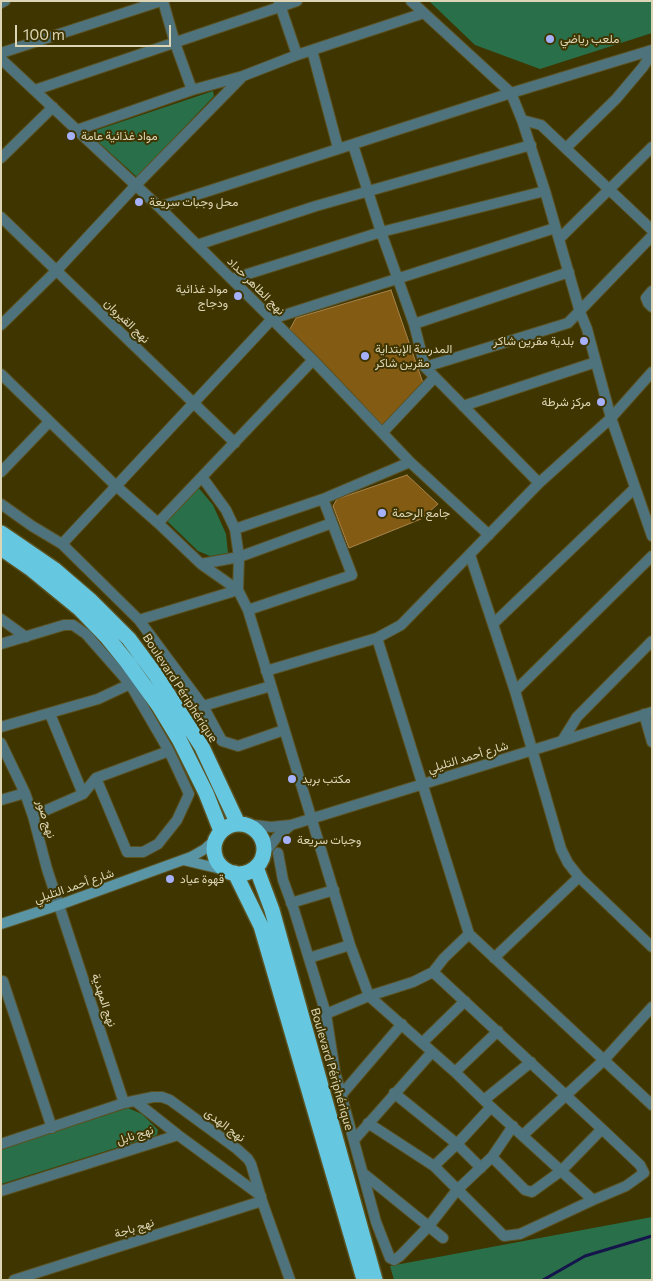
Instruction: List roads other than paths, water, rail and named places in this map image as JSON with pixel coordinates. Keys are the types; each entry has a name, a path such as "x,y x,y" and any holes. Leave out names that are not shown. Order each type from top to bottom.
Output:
{"highway":[{"name":"Boulevard Périphérique","path":"1,533 55,570 91,601 129,639 155,674 202,747 242,824"},
{"path":"1,548 30,568 80,609 107,637 128,663 179,738 206,793 219,835"},
{"path":"230,872 242,874 266,859 262,840 252,828 242,824 229,826 219,835 214,847 215,856 219,864 230,872 261,926 364,1280"},
{"name":"Boulevard Périphérique","path":"266,859 272,910 375,1280"}],"street":[{"path":"1,3 6,1"},
{"path":"1,53 162,1 192,90"},
{"path":"36,90 175,43 280,4 297,1"},
{"path":"411,1 511,93 531,145 580,312 587,329 611,418 635,488 648,510 652,536"},
{"path":"280,4 297,55"},
{"path":"77,130 192,90 243,76 297,55 424,13"},
{"path":"312,50 338,148"},
{"path":"159,207 511,93 652,52"},
{"path":"566,148 616,99 644,67 652,52"},
{"name":"نهج الطاهر حداد","path":"1,59 159,207 313,360 410,462 488,535"},
{"path":"1,325 57,270 136,185 243,76"},
{"path":"1,158 5,146 52,107"},
{"path":"522,120 541,125 652,230"},
{"path":"353,145 381,232 414,324 425,367 540,483"},
{"path":"197,245 316,206 531,145"},
{"path":"559,239 652,147"},
{"path":"232,279 381,232 545,191"},
{"name":"نهج القيروان","path":"1,217 235,443"},
{"path":"62,544 115,485 272,319 556,228"},
{"path":"425,367 568,323 652,236"},
{"path":"414,324 569,272"},
{"path":"652,291 646,298 652,307"},
{"path":"158,523 313,360"},
{"path":"463,406 596,362"},
{"path":"266,671 377,638 401,625 540,483 611,418 652,372"},
{"path":"1,374 115,485 201,564 238,590"},
{"path":"383,432 434,378"},
{"path":"1,472 49,422"},
{"path":"235,529 323,499 410,462"},
{"path":"202,478 226,510 235,529 239,557 238,590 248,610 350,945 370,996 593,1200"},
{"path":"493,624 635,488"},
{"path":"248,610 352,575 323,499"},
{"path":"1,504 62,544 139,620 203,706 222,741 238,746 284,730"},
{"path":"201,564 239,557 332,523"},
{"path":"470,555 515,691 561,849 579,878 652,947"},
{"path":"515,691 652,556"},
{"path":"139,620 238,590"},
{"path":"1,619 26,637"},
{"path":"1,644 64,625 73,625 86,634 130,684 169,751 189,794 185,805 170,830 158,844 143,852 127,852 96,778"},
{"path":"377,638 468,934 652,1104"},
{"path":"562,742 577,717 652,642"},
{"path":"1,727 98,699 130,684"},
{"path":"203,706 271,686"},
{"path":"648,713 652,742"},
{"name":"شارع أحمد التليلي","path":"291,825 562,742 648,713"},
{"path":"50,714 83,794"},
{"name":"نهج صور","path":"1,743 33,816 59,905"},
{"path":"33,816 83,794 96,778 169,751"},
{"path":"1,800 24,793"},
{"path":"242,824 272,827 291,825"},
{"path":"291,825 276,838 266,859 283,880 309,958 326,1014 335,1072 376,1222 390,1258 394,1260 400,1256 429,1226 457,1190 492,1157 513,1126"},
{"name":"شارع أحمد التليلي","path":"1,924 183,860 205,849 219,835"},
{"path":"183,860 230,872"},
{"path":"494,958 579,878"},
{"path":"291,903 334,890"},
{"name":"نهج المهدية","path":"59,905 130,1102"},
{"path":"326,1014 370,996 413,982 433,972 468,934"},
{"path":"309,958 350,945"},
{"path":"368,1123 434,1166 504,1236 520,1234 626,1186 644,1173 640,1165 433,972"},
{"path":"3,981 52,1128"},
{"path":"422,1043 465,1001"},
{"path":"522,1135 604,1060 652,1008"},
{"path":"342,1094 402,1024"},
{"path":"455,1072 498,1031"},
{"path":"354,1140 432,1052"},
{"path":"434,1166 457,1144 487,1103 531,1062"},
{"path":"394,1093 457,1144 481,1168"},
{"name":"نهج الهدى","path":"1,1144 130,1102 153,1097 162,1097 170,1100 237,1149 251,1164 261,1199 290,1280"},
{"path":"130,1102 178,1135 261,1199"},
{"path":"492,1157 527,1192 532,1192 561,1171 602,1129"},
{"name":"نهج نابل","path":"1,1191 178,1135"},
{"path":"364,1174 443,1238"},
{"name":"نهج باجة","path":"14,1280 261,1199"}],"waterway":[{"path":"543,1280 585,1256 652,1236"}],"place":[{"name":"ملعب رياضي","path":"550,39"},
{"name":"مواد غذائية عامة","path":"71,136"},
{"name":"محل وجبات سريعة","path":"139,202"},
{"name":"مواد غذائية ودجاج","path":"238,296"},
{"name":"بلدية مقرين شاكر","path":"584,341"},
{"name":"المدرسة الإبتداية مقرين شاكر","path":"365,356"},
{"name":"مركز شرطة","path":"601,402"},
{"name":"جامع الرحمة","path":"382,513"},
{"name":"مكتب بريد","path":"292,779"},
{"name":"وجبات سريعة","path":"287,840"},
{"name":"قهوة عياد","path":"170,879"}]}
